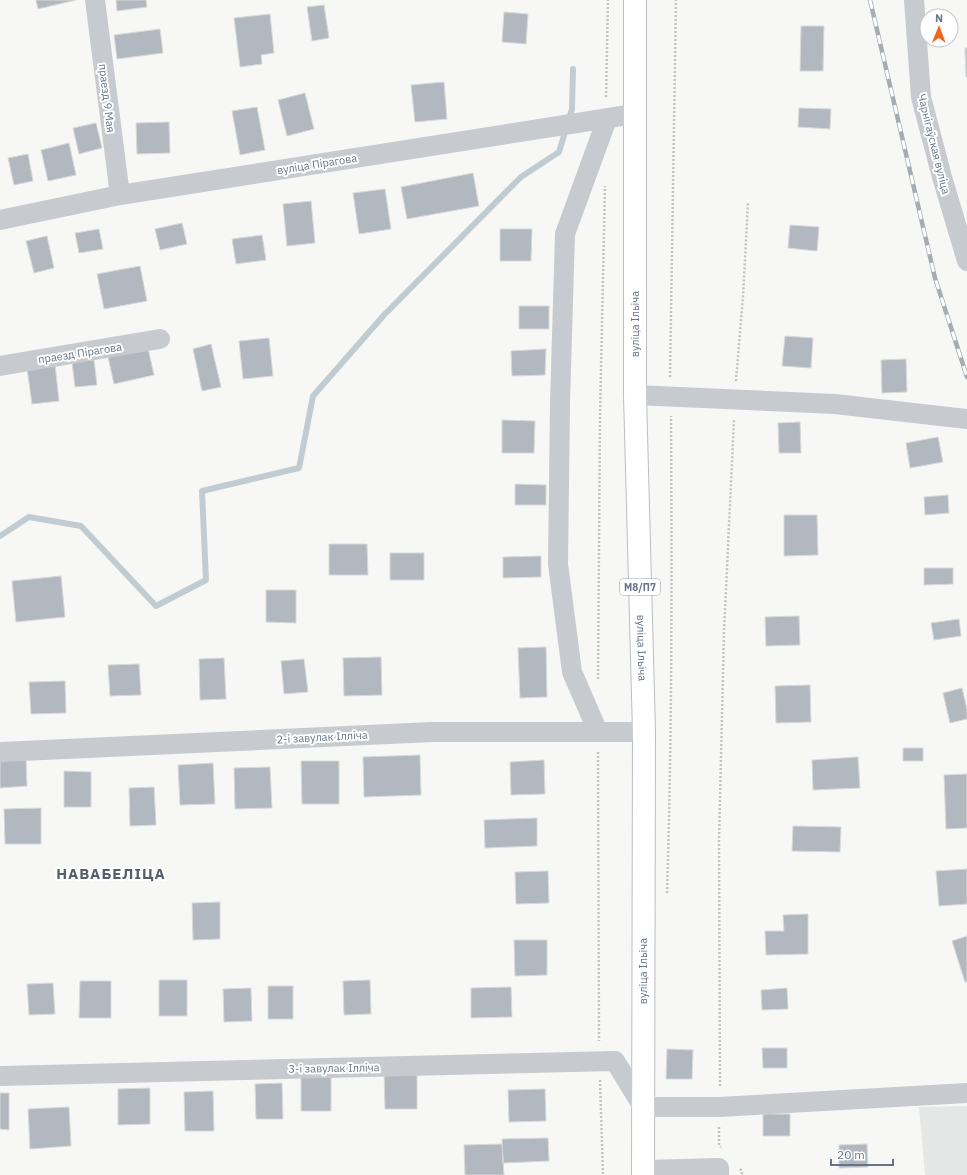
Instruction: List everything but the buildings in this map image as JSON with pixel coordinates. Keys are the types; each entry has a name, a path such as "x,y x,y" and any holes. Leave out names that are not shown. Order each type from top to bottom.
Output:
{"main road":[{"name":"вуліца Ільіча","path":"635,0 635,395 644,732 643,1173"}],"street":[{"name":"праезд 9 Мая","path":"95,0 120,195"},
{"name":"Чарнігаўская вуліца","path":"914,0 921,97 942,177 967,261"},
{"name":"вуліца Пірагова","path":"0,220 120,195 634,114"},
{"path":"598,732 572,672 558,564 560,403 565,234 607,119"},
{"name":"праезд Пірагова","path":"0,366 160,339"},
{"path":"635,395 836,404 967,419"},
{"name":"2-і завулак Ілліча","path":"0,752 432,732 644,732"},
{"name":"3-і завулак Ілліча","path":"0,1076 615,1061 643,1107"},
{"path":"643,1107 719,1107 967,1093"},
{"path":"643,1173 719,1168 719,1175"}],"path":[{"path":"607,119 606,86 608,0"},
{"path":"667,896 671,757 672,584 670,397 676,0"},
{"path":"598,685 600,416 605,182"},
{"path":"720,1086 719,840 724,632 735,400 748,203"},
{"path":"598,732 600,1061 603,1175"},
{"path":"719,1107 719,1145 723,1150"},
{"path":"737,1166 742,1171 742,1175"}],"shaded area":[{"path":"967,1106 967,1175 925,1175 919,1107"}],"waterway":[{"path":"0,536 29,517 81,526 156,606 206,580 202,491 299,468 313,396 384,315 521,177 559,152 572,109 573,69"}],"railway":[{"path":"870,0 935,278 967,377"}],"district":[{"name":"НАВАБЕЛІЦА","path":"111,874"}]}
